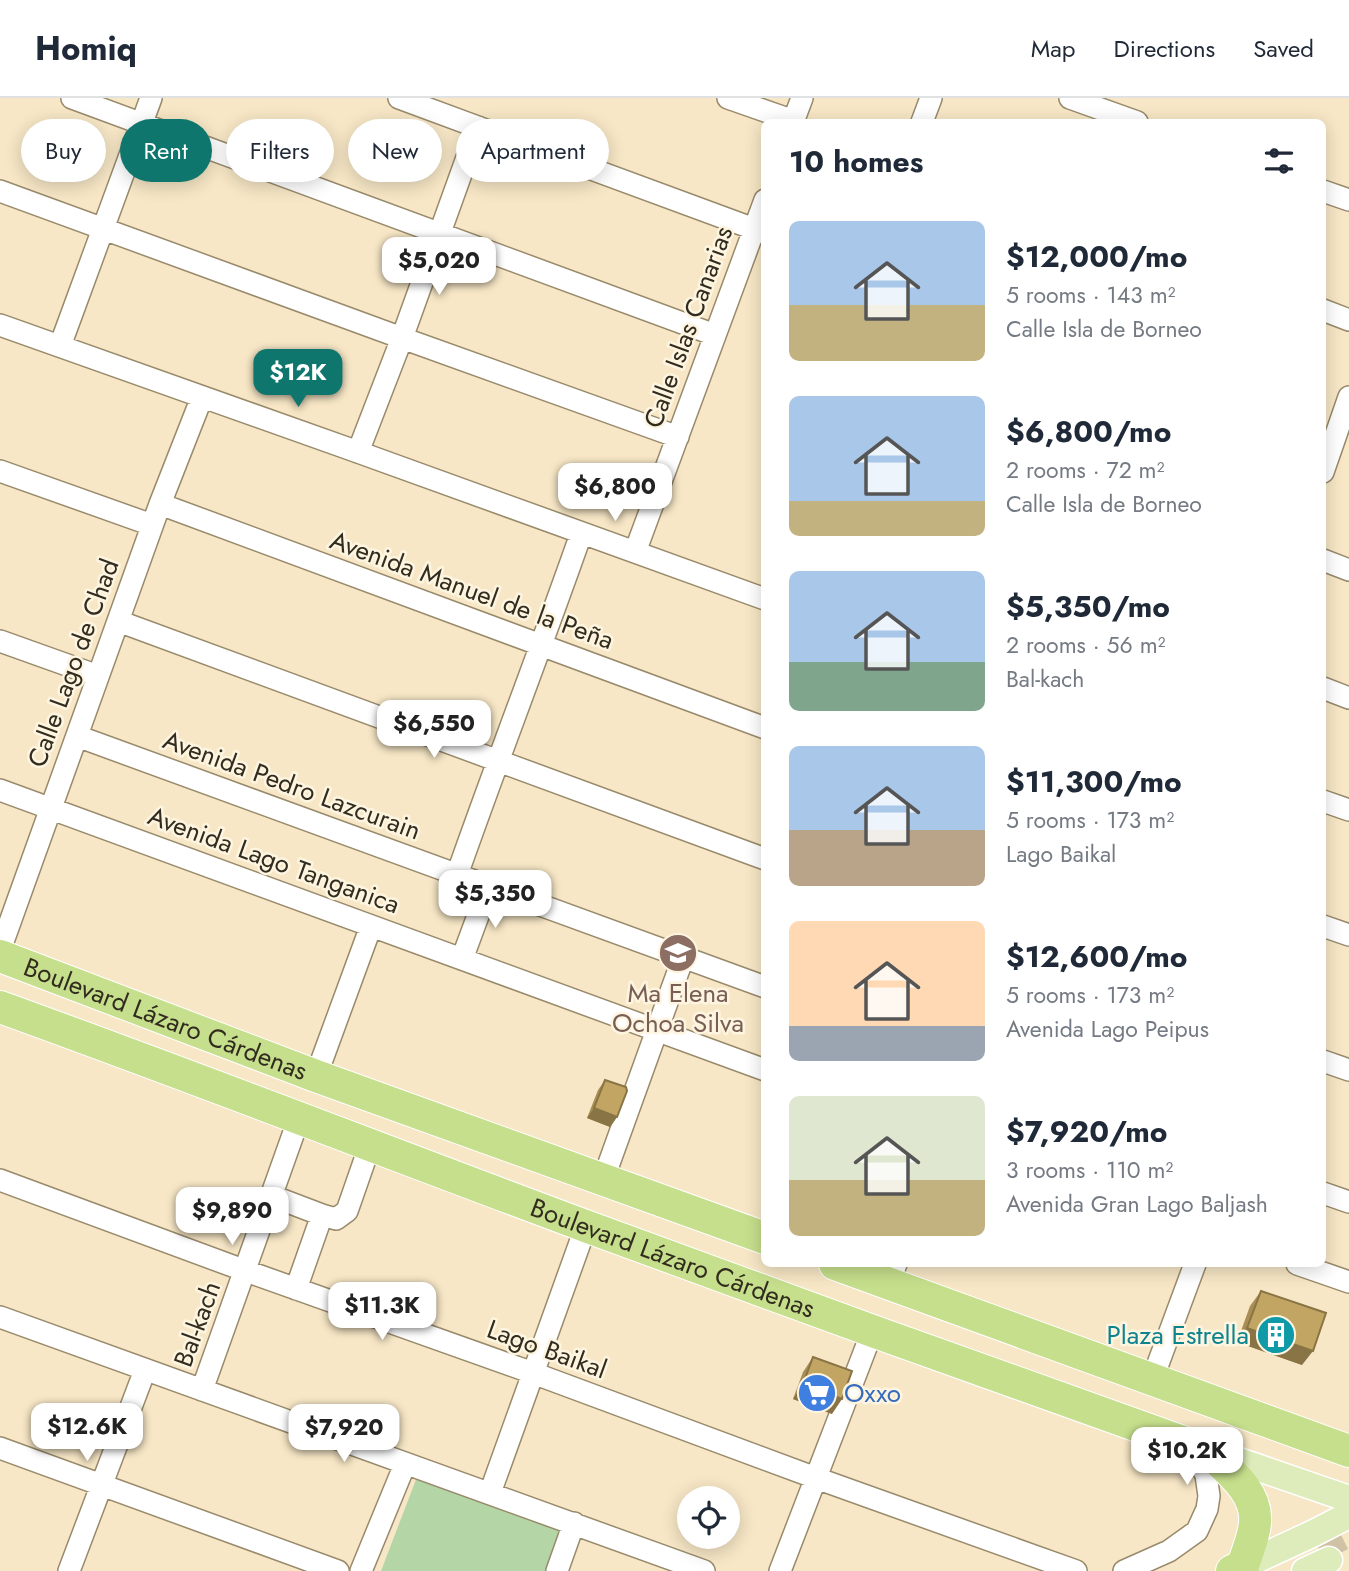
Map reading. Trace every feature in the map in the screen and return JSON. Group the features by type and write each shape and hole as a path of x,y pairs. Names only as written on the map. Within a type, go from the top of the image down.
{"highway":[{"name":"Boulevard Lázaro Cárdenas","path":"0,956 316,1076 761,1237"},
{"name":"Boulevard Lázaro Cárdenas","path":"0,1007 862,1328 1199,1447"},
{"path":"161,1065 169,1046 176,1043 263,1064 285,1064"},
{"path":"790,1301 822,1283 828,1267"},
{"name":"Boulevard Lázaro Cárdenas","path":"848,1267 889,1276 1152,1380 1349,1451"},
{"path":"862,1328 861,1298 868,1289 889,1276"},
{"path":"1199,1447 1247,1491 1254,1508 1255,1522 1250,1569"}],"main road":[{"name":"Boulevard Lázaro Cárdenas","path":"1199,1447 1349,1499"},
{"path":"1250,1569 1349,1515"},
{"path":"1250,1569 1318,1560"}],"street":[{"path":"72,98 129,119"},
{"path":"144,119 151,98"},
{"path":"399,98 421,102 460,119"},
{"path":"728,98 785,119"},
{"path":"794,119 802,98"},
{"path":"923,119 931,98"},
{"path":"1070,98 1129,119"},
{"path":"212,150 715,335"},
{"path":"609,176 759,232"},
{"path":"60,346 120,182"},
{"path":"358,452 458,182"},
{"path":"0,191 678,436"},
{"path":"1326,192 1349,200"},
{"name":"Calle Islas Canarias","path":"635,552 715,335 759,232"},
{"path":"1326,311 1349,320"},
{"path":"0,325 761,598"},
{"name":"Calle Lago de Chad","path":"0,950 152,525 202,397"},
{"path":"1326,464 1349,397"},
{"path":"0,471 152,525"},
{"name":"Avenida Manuel de la Peña","path":"160,504 761,727"},
{"path":"457,875 581,534"},
{"path":"1326,561 1349,570"},
{"path":"118,621 761,858"},
{"path":"0,641 98,676"},
{"path":"1326,689 1349,698"},
{"name":"Avenida Pedro Lazcurain","path":"77,736 761,986"},
{"name":"Avenida Lago Tanganica","path":"0,790 761,1069"},
{"path":"1326,803 1349,810"},
{"path":"462,959 489,886"},
{"path":"316,1076 371,926"},
{"path":"1326,927 1349,935"},
{"path":"603,1180 683,958"},
{"path":"1326,1062 1349,1070"},
{"name":"Bal-kach","path":"202,1390 299,1118"},
{"path":"272,1196 336,1219 347,1211 370,1144"},
{"name":"Lago Baikal","path":"0,1180 1076,1571"},
{"path":"1326,1194 1349,1202"},
{"path":"296,1289 322,1215"},
{"path":"490,1493 586,1226"},
{"path":"1152,1380 1194,1267"},
{"path":"1306,1267 1349,1282"},
{"path":"0,1317 704,1571"},
{"path":"780,1571 816,1478 862,1328"},
{"path":"69,1571 145,1370"},
{"path":"1124,1571 1169,1551 1196,1531 1207,1509 1209,1496 1199,1447"},
{"path":"0,1448 338,1571"},
{"path":"361,1571 405,1464"},
{"path":"557,1571 574,1523"}],"green space":[{"path":"417,1477 564,1532 549,1571 381,1571"}],"building":[{"path":"605,1080 626,1087 627,1091 617,1117 594,1108"},
{"path":"1261,1291 1326,1313 1313,1351 1247,1328"},
{"path":"813,1357 852,1371 842,1399 803,1384"}],"tunnel":[{"path":"1319,1549 1349,1534"}],"place":[{"name":"Ma Elena Ochoa Silva","path":"678,953"},
{"name":"Plaza Estrella","path":"1276,1335"},
{"name":"Oxxo","path":"817,1393"}]}
